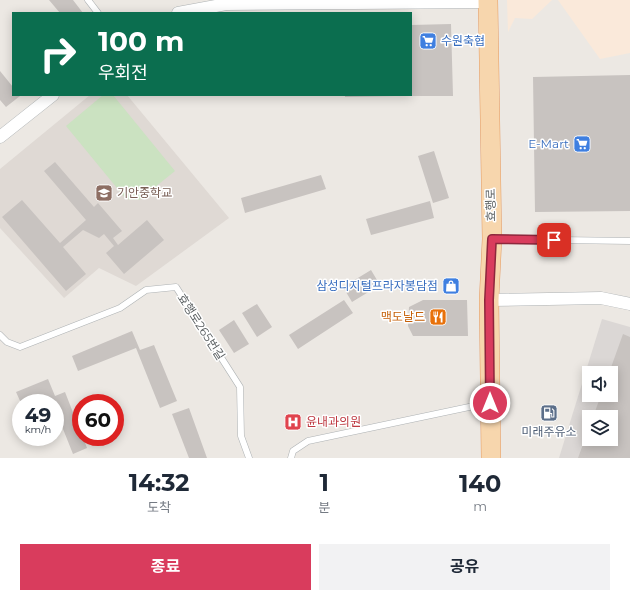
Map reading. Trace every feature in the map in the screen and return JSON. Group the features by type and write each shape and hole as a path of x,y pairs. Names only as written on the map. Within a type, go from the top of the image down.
{"main road":[{"name":"효행로","path":"488,1 492,239 489,300 491,458"}],"street":[{"path":"183,12 226,4 488,1"},
{"path":"0,136 52,96"},
{"path":"489,300 601,298 630,304"}],"lane":[{"path":"88,0 97,12"},
{"path":"492,239 630,241"},
{"name":"효행로265번길","path":"0,335 7,342 20,347 120,308 146,290 176,287 240,387 241,436 249,458"},
{"path":"291,458 293,451 308,441 490,403"}],"shaded area":[{"path":"507,0 552,0 532,19 515,18 508,32"},
{"path":"558,0 630,0 630,53 600,59"},
{"name":"기안중학교","path":"89,96 128,96 229,218 136,286 99,268 64,298 0,228 0,169"},
{"path":"602,319 630,327 630,458 559,458 582,384 582,402 618,402 618,366 587,366"}],"green space":[{"path":"102,96 114,96 175,171 139,200 126,199 66,126"}],"building":[{"path":"49,0 73,0 82,12 59,12"},
{"path":"451,24 453,96 412,96 412,25"},
{"path":"0,71 12,86 12,96 20,96 6,107 0,100"},
{"name":"E-Mart","path":"630,75 630,211 535,212 533,77"},
{"path":"345,96 396,96 345,97"},
{"path":"434,151 449,198 433,203 418,156"},
{"path":"55,162 94,207 98,203 122,231 113,238 118,245 147,220 164,240 124,274 106,253 114,246 104,234 99,238 83,230 63,247 86,274 66,291 2,217 22,200 60,243 86,220 44,171"},
{"path":"321,175 326,189 245,213 241,198"},
{"path":"430,201 434,218 371,235 366,219"},
{"path":"371,270 380,285 352,302 343,287"},
{"path":"344,300 353,313 298,349 289,335"},
{"name":"맥도날드","path":"423,300 467,300 468,336 413,336 408,326 409,307"},
{"path":"257,304 272,327 257,337 242,313"},
{"path":"234,320 249,344 234,353 219,330"},
{"path":"132,331 140,350 154,345 177,401 160,408 136,348 78,371 72,356"},
{"path":"623,334 630,337 630,458 578,458 582,446 618,446 618,410 596,410 598,402 618,402 618,366 612,366"},
{"path":"48,379 54,394 17,394 16,392"},
{"path":"65,392 72,410 72,446 86,446 87,448 73,454 64,432 64,394 60,394"},
{"path":"189,408 207,458 189,458 172,414"}],"place":[{"name":"수원축협","path":"428,41"},
{"name":"E-Mart","path":"582,144"},
{"name":"기안중학교","path":"104,193"},
{"name":"삼성디지털프라자봉담점","path":"451,286"},
{"name":"맥도날드","path":"438,317"},
{"name":"미래주유소","path":"549,413"},
{"name":"윤내과의원","path":"293,422"}],"route":[{"path":"490,403 489,300 492,239 554,240"}]}
